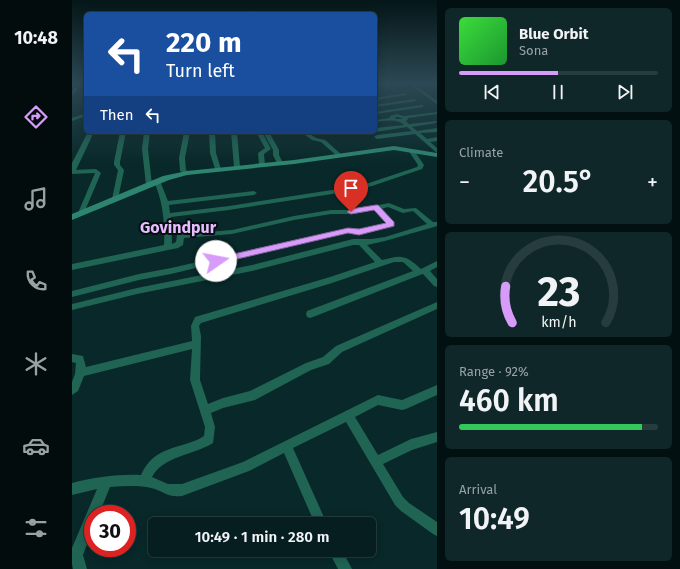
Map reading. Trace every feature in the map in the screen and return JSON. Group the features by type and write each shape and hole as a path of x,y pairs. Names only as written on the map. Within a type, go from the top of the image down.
{"main road":[{"path":"72,217 158,181 187,173 280,163 394,148 437,155"}],"street":[{"path":"377,113 399,110"},
{"path":"390,111 394,117"},
{"path":"377,121 394,117 403,119 437,113"},
{"path":"72,120 84,115"},
{"path":"403,119 408,126 437,151"},
{"path":"377,130 436,122"},
{"path":"377,137 437,130"},
{"path":"81,213 98,173 96,171 72,171 90,134"},
{"path":"116,199 121,170 117,165 117,162 123,134"},
{"path":"147,134 145,150 149,185"},
{"path":"187,134 182,165 183,171 187,173"},
{"path":"212,134 213,153 218,169"},
{"path":"234,134 237,167"},
{"path":"260,134 268,149 261,153 262,165"},
{"path":"267,134 276,150 276,155 280,163"},
{"path":"307,134 313,139 323,141 339,155"},
{"path":"426,141 437,139"},
{"path":"168,215 235,207 370,184 420,168 420,165 410,150"},
{"path":"158,181 166,203 168,215 168,246"},
{"path":"166,203 254,194"},
{"path":"72,267 168,246 179,245 179,239 184,236 232,232 294,218 331,212 353,212 390,205 404,211 414,209 434,224"},
{"path":"72,294 139,277 171,271 320,236 348,230 359,232 391,225 376,207"},
{"path":"72,306 136,291 252,268 302,254 360,241 376,241 434,224"},
{"path":"360,241 380,263"},
{"path":"144,482 154,464 164,457 203,444 209,439 210,427 196,380 195,326 198,320 332,280 380,263 403,258 422,272 428,273 437,284"},
{"path":"310,314 422,272 437,264"},
{"path":"206,410 223,403 251,396 309,366 326,361 339,349 437,305"},
{"path":"79,373 196,344"},
{"path":"72,358 80,359 81,361 75,387 72,390"},
{"path":"72,489 106,483 144,482 152,483 166,490 182,490 245,467 378,400 402,405 437,390"},
{"path":"348,415 399,501 437,530"},
{"path":"375,462 411,445 437,438"},
{"path":"287,447 318,517"},
{"path":"80,569 76,555 106,483"},
{"path":"339,557 345,569"}],"district":[{"name":"Govindpur","path":"178,227"}],"route":[{"path":"216,261 348,230 359,232 389,226 392,224 376,207 351,212"}]}
